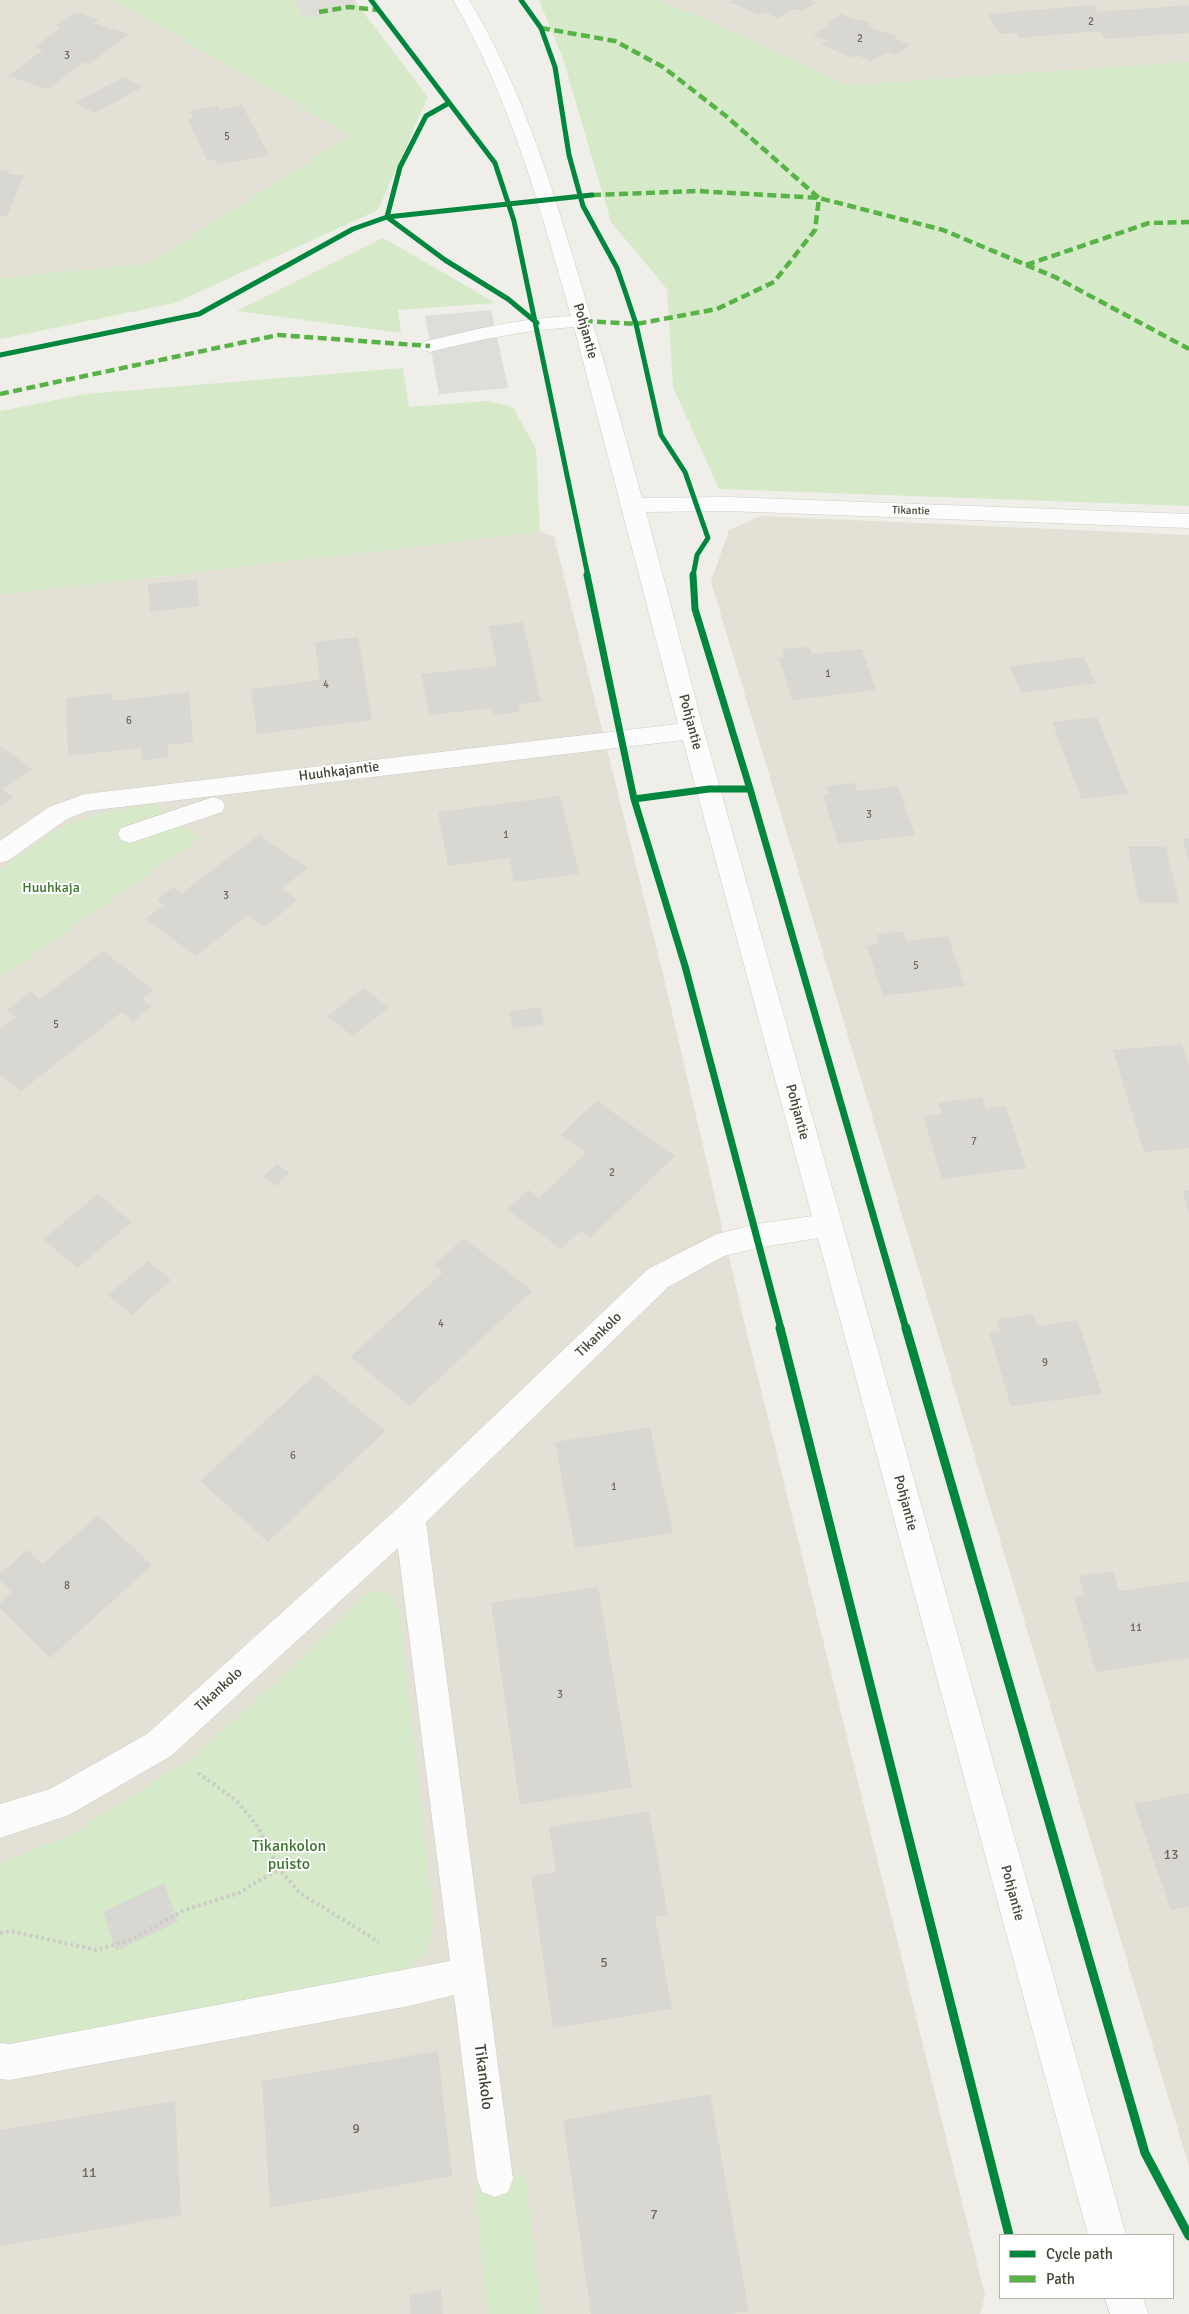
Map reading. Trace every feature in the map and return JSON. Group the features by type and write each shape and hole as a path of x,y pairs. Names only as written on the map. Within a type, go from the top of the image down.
{"street":[{"name":"Pohjantie","path":"461,0 483,34 532,151 582,322 634,505 692,731 1107,2234"},
{"path":"430,346 496,330 537,323 582,322"},
{"name":"Tikantie","path":"634,505 728,504 1189,521"},
{"name":"Huuhkajantie","path":"0,854 58,813 85,803 692,731"},
{"path":"130,834 213,806"},
{"name":"Tikankolo","path":"0,1821 57,1803 159,1745 410,1517 658,1278 717,1246 757,1236 828,1225"},
{"name":"Tikankolo","path":"410,1517 495,2179"},
{"path":"0,2061 10,2062 409,1988 470,1974"},
{"path":"1124,2299 1129,2314"}],"path":[{"path":"159,1745 237,1801 258,1827 279,1869 300,1894 377,1939 394,1960 409,1988"},
{"path":"0,1933 12,1931 96,1950 133,1939 184,1910 239,1893 279,1869"}],"shaded area":[{"path":"0,0 114,0 351,135 148,264 0,278"},
{"path":"293,0 353,0 358,8 304,18"},
{"path":"661,0 1189,0 1189,62 849,85"},
{"path":"491,310 508,388 439,394 425,316"},
{"path":"761,516 1189,535 1189,2166 711,582 729,530"},
{"path":"540,532 554,536 663,974 743,1317 985,2295 980,2314 542,2314 525,2174 475,2184 487,2314 0,2314 0,595"}],"green space":[{"path":"114,0 354,0 428,97 378,210 175,303 0,339 0,278 148,264 351,135"},
{"path":"539,0 661,0 849,85 1189,62 1189,506 719,489 673,387 667,289 611,222 563,59"},
{"path":"383,238 496,303 398,310 401,333 237,311"},
{"path":"403,368 409,407 487,401 513,407 536,449 540,532 0,595 0,411 86,394"},
{"name":"Huuhkaja","path":"153,804 200,838 0,978 0,869 65,826 102,814"},
{"name":"Tikankolon puisto","path":"381,1590 393,1596 400,1614 434,1924 426,1953 407,1970 21,2044 0,2041 0,1862 23,1855 75,1832 192,1758 303,1658 366,1594"},
{"path":"525,2174 542,2314 487,2314 475,2184"}],"building":[{"path":"733,0 811,0 816,3 801,11 794,9 778,18 764,12 758,15 729,2"},
{"path":"1094,5 1098,12 1189,5 1189,33 1105,39 1101,31 1019,38 1016,33 999,34 988,14"},
{"path":"75,12 99,19 94,23 129,34 89,64 84,62 48,89 8,76 43,50 35,47 61,28 55,26"},
{"path":"841,14 857,21 860,19 871,24 868,26 882,32 885,31 910,45 894,55 888,52 871,61 857,55 851,58 821,44 827,41 813,35 830,25 826,23"},
{"path":"124,77 143,87 94,113 75,102"},
{"path":"242,105 269,155 218,165 214,159 207,160 187,119 193,118 190,111 218,106 220,110"},
{"path":"0,170 10,171 8,174 24,175 7,216 0,216"},
{"path":"197,579 199,606 150,612 148,584"},
{"path":"523,622 541,702 518,704 520,712 493,715 492,708 429,715 421,674 497,666 489,626"},
{"path":"358,637 372,720 257,734 251,689 320,680 315,642"},
{"path":"809,647 812,654 862,649 876,690 792,700 779,658 784,657 782,649"},
{"path":"1083,657 1096,683 1021,693 1010,666"},
{"path":"189,692 193,742 168,745 168,757 142,761 141,748 68,756 66,698 113,693 112,701"},
{"path":"1097,717 1128,794 1081,799 1052,722"},
{"path":"0,746 32,769 2,789 13,797 0,806"},
{"path":"855,783 857,791 898,786 915,835 838,844 823,795 829,794 827,786"},
{"path":"560,796 579,874 514,882 509,858 448,866 438,812"},
{"path":"259,835 308,868 281,889 298,900 264,927 248,915 196,956 145,919 164,905 157,899 173,887 182,893"},
{"path":"1183,838 1189,838 1189,861 1188,861"},
{"path":"1128,846 1166,846 1179,903 1139,903"},
{"path":"903,931 906,941 948,936 965,986 883,996 867,946 878,944 876,935"},
{"path":"103,951 154,990 142,999 152,1006 133,1021 122,1012 21,1091 0,1074 0,1029 16,1017 7,1010 31,991 40,999"},
{"path":"364,988 389,1008 352,1036 328,1016"},
{"path":"540,1007 544,1024 513,1029 509,1012"},
{"path":"1182,1044 1189,1066 1189,1148 1144,1152 1113,1050"},
{"path":"982,1097 986,1108 1006,1106 1026,1168 942,1179 923,1116 942,1114 938,1103"},
{"path":"597,1101 675,1156 590,1238 581,1230 561,1249 507,1209 529,1190 539,1198 586,1153 560,1135"},
{"path":"277,1164 290,1173 275,1186 263,1177"},
{"path":"1183,1190 1189,1190 1189,1213 1188,1213"},
{"path":"98,1194 132,1222 77,1268 43,1239"},
{"path":"464,1238 532,1291 410,1406 350,1357 443,1272 434,1265"},
{"path":"148,1261 171,1280 132,1315 108,1295"},
{"path":"1033,1314 1037,1326 1078,1320 1102,1394 1011,1406 989,1332 1000,1331 997,1319"},
{"path":"316,1374 385,1431 268,1542 200,1481"},
{"path":"650,1427 673,1533 575,1548 555,1442"},
{"path":"98,1515 152,1565 50,1658 0,1608 0,1603 12,1592 0,1580 0,1574 27,1550 43,1564"},
{"path":"1113,1571 1119,1591 1189,1581 1189,1658 1096,1672 1074,1597 1085,1596 1079,1576"},
{"path":"598,1587 632,1787 520,1805 491,1603"},
{"path":"1189,1793 1189,1907 1171,1910 1134,1804"},
{"path":"649,1811 668,1915 655,1917 672,2009 553,2028 531,1876 556,1872 549,1827"},
{"path":"164,1883 178,1922 116,1951 103,1912"},
{"path":"438,2051 452,2176 270,2208 262,2081"},
{"path":"710,2094 749,2311 731,2314 591,2314 563,2120"},
{"path":"175,2101 181,2215 0,2246 0,2130"},
{"path":"441,2289 443,2314 411,2314 409,2295"}],"marked path":[{"path":"319,12 349,7 378,10"},
{"path":"541,28 615,41 663,67 726,116 819,198 815,230 774,282 717,309 636,324 582,321"},
{"path":"592,195 698,191 819,198 943,230 1055,277 1189,349"},
{"path":"1026,265 1149,223 1189,222"},
{"path":"0,394 278,335 430,346"}],"cycle path":[{"path":"371,0 495,163 514,221 634,799 685,966 757,1236 1009,2234"},
{"path":"521,0 541,28 555,67 569,155 583,206 617,268 625,291 636,324 661,435 685,472 708,538 697,555 693,577 695,609 750,789 1145,2153 1189,2236"},
{"path":"449,103 426,116 400,167 387,217 445,260 508,299 537,323"},
{"path":"0,355 199,314 353,229 387,217 592,195"},
{"path":"634,799 709,789 750,789"}]}
